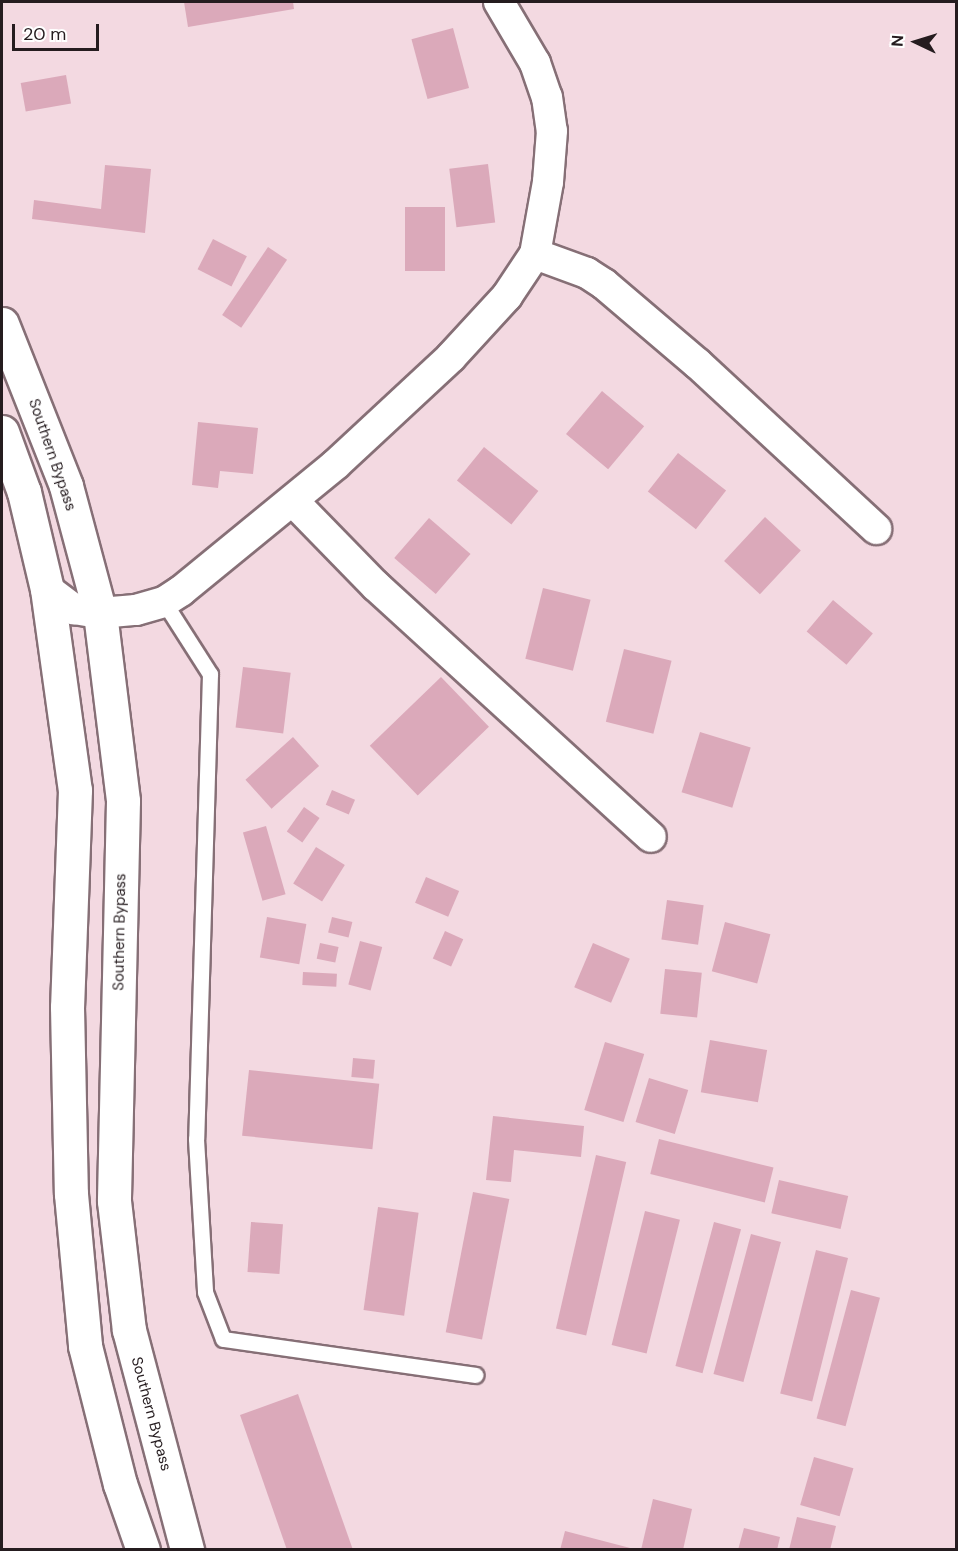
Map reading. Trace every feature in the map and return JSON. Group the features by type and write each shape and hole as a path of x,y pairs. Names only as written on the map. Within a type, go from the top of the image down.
{"main road":[{"name":"Southern Bypass","path":"2,324 66,486 100,613 123,801 114,1201 129,1330 187,1550"},
{"path":"2,432 24,492 47,589 75,790 67,1007 71,1194 84,1334 120,1484 143,1550"}],"street":[{"path":"47,589 74,609 100,613 136,610 164,602 293,501 451,357 507,297 535,254 548,182 552,131 547,97 535,63 499,2"},
{"path":"535,254 587,273 604,284 698,364 876,529"},
{"path":"293,501 376,586 651,837"}],"lane":[{"path":"164,602 210,674 196,1139 205,1292 223,1339 475,1375"}],"building":[{"path":"184,2 293,2 294,9 188,27"},
{"path":"453,28 469,88 428,99 411,39"},
{"path":"66,75 71,104 26,112 21,83"},
{"path":"488,164 495,223 456,227 449,169"},
{"path":"105,165 151,169 145,233 32,219 34,200 101,209"},
{"path":"405,207 445,207 445,271 405,271"},
{"path":"213,239 247,256 231,287 198,269"},
{"path":"268,247 287,260 241,328 222,315"},
{"path":"602,391 644,426 608,469 566,434"},
{"path":"198,422 258,428 253,474 220,471 218,488 192,485"},
{"path":"484,447 538,491 511,524 457,480"},
{"path":"678,453 726,491 696,529 648,492"},
{"path":"765,517 801,550 760,594 724,561"},
{"path":"429,518 471,554 436,594 394,558"},
{"path":"543,588 591,600 573,671 525,659"},
{"path":"833,600 873,633 846,665 807,631"},
{"path":"624,649 672,661 653,734 606,722"},
{"path":"243,667 291,673 283,733 236,728"},
{"path":"441,677 489,727 418,795 370,746"},
{"path":"700,732 751,747 732,808 682,792"},
{"path":"293,737 319,766 272,809 245,780"},
{"path":"332,790 355,800 349,814 326,805"},
{"path":"304,807 320,818 302,842 287,832"},
{"path":"266,826 286,894 262,901 243,833"},
{"path":"316,847 345,865 322,901 293,883"},
{"path":"426,877 459,891 448,917 415,903"},
{"path":"667,900 704,905 698,945 661,940"},
{"path":"267,917 306,924 299,964 260,957"},
{"path":"332,917 352,922 349,938 328,933"},
{"path":"725,922 770,934 757,983 712,971"},
{"path":"445,931 463,939 451,967 433,958"},
{"path":"360,941 382,947 371,990 348,984"},
{"path":"320,943 339,947 335,963 317,959"},
{"path":"593,943 630,959 611,1003 574,987"},
{"path":"665,969 702,973 697,1018 660,1014"},
{"path":"303,972 337,974 336,987 302,985"},
{"path":"710,1040 767,1050 758,1102 701,1092"},
{"path":"605,1042 644,1054 623,1122 584,1110"},
{"path":"353,1058 375,1060 373,1079 351,1077"},
{"path":"249,1070 379,1084 372,1149 242,1136"},
{"path":"649,1078 688,1090 675,1134 636,1122"},
{"path":"493,1116 584,1126 581,1157 514,1150 511,1182 486,1180"},
{"path":"659,1139 773,1168 765,1202 650,1174"},
{"path":"596,1155 626,1162 586,1335 556,1328"},
{"path":"779,1180 848,1196 841,1229 771,1213"},
{"path":"473,1192 509,1199 482,1339 446,1332"},
{"path":"378,1207 419,1213 404,1316 364,1310"},
{"path":"645,1211 680,1220 647,1354 612,1345"},
{"path":"251,1222 283,1224 279,1274 248,1272"},
{"path":"714,1222 741,1229 702,1373 675,1366"},
{"path":"751,1234 781,1242 743,1382 713,1374"},
{"path":"816,1250 848,1258 812,1402 780,1394"},
{"path":"851,1290 880,1298 846,1426 817,1418"},
{"path":"298,1394 353,1550 287,1550 240,1415"},
{"path":"814,1457 853,1468 840,1516 800,1505"},
{"path":"653,1499 692,1509 683,1550 641,1550"},
{"path":"797,1517 836,1526 830,1550 789,1550"},
{"path":"744,1528 780,1537 777,1550 738,1550"},
{"path":"565,1531 634,1549 634,1550 560,1550"}]}
